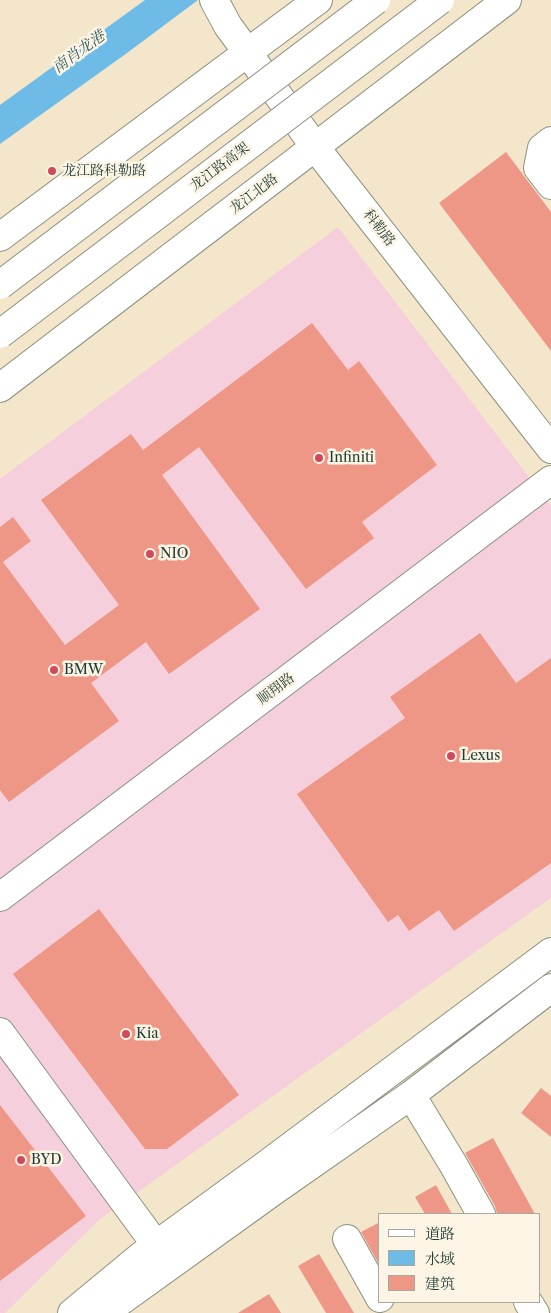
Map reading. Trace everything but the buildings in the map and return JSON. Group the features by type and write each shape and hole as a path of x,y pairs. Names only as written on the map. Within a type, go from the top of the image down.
{"main road":[{"path":"0,237 318,0"},
{"path":"0,285 376,0"},
{"name":"龙江路高架","path":"0,334 440,0"},
{"name":"龙江北路","path":"0,388 507,0"},
{"name":"科勒路","path":"214,1 228,26 315,147 551,449"},
{"path":"551,141 542,148 538,168 551,185"},
{"name":"顺翔路","path":"0,897 551,480"},
{"path":"72,1313 141,1256 551,952"},
{"path":"104,1313 410,1095 551,988"},
{"path":"0,1032 156,1245"},
{"path":"410,1095 454,1164 480,1213"},
{"path":"347,1239 378,1294"}],"shaded area":[{"path":"338,227 551,506 551,898 100,1219 5,1313 0,1313 0,479"}],"water":[{"name":"南肖龙港","path":"145,0 198,0 0,144 0,105"}],"place":[{"name":"龙江路科勒路","path":"52,171"},
{"name":"Infiniti","path":"319,458"},
{"name":"NIO","path":"150,554"},
{"name":"BMW","path":"54,670"},
{"name":"Lexus","path":"451,756"},
{"name":"Kia","path":"126,1034"},
{"name":"BYD","path":"21,1160"}]}
